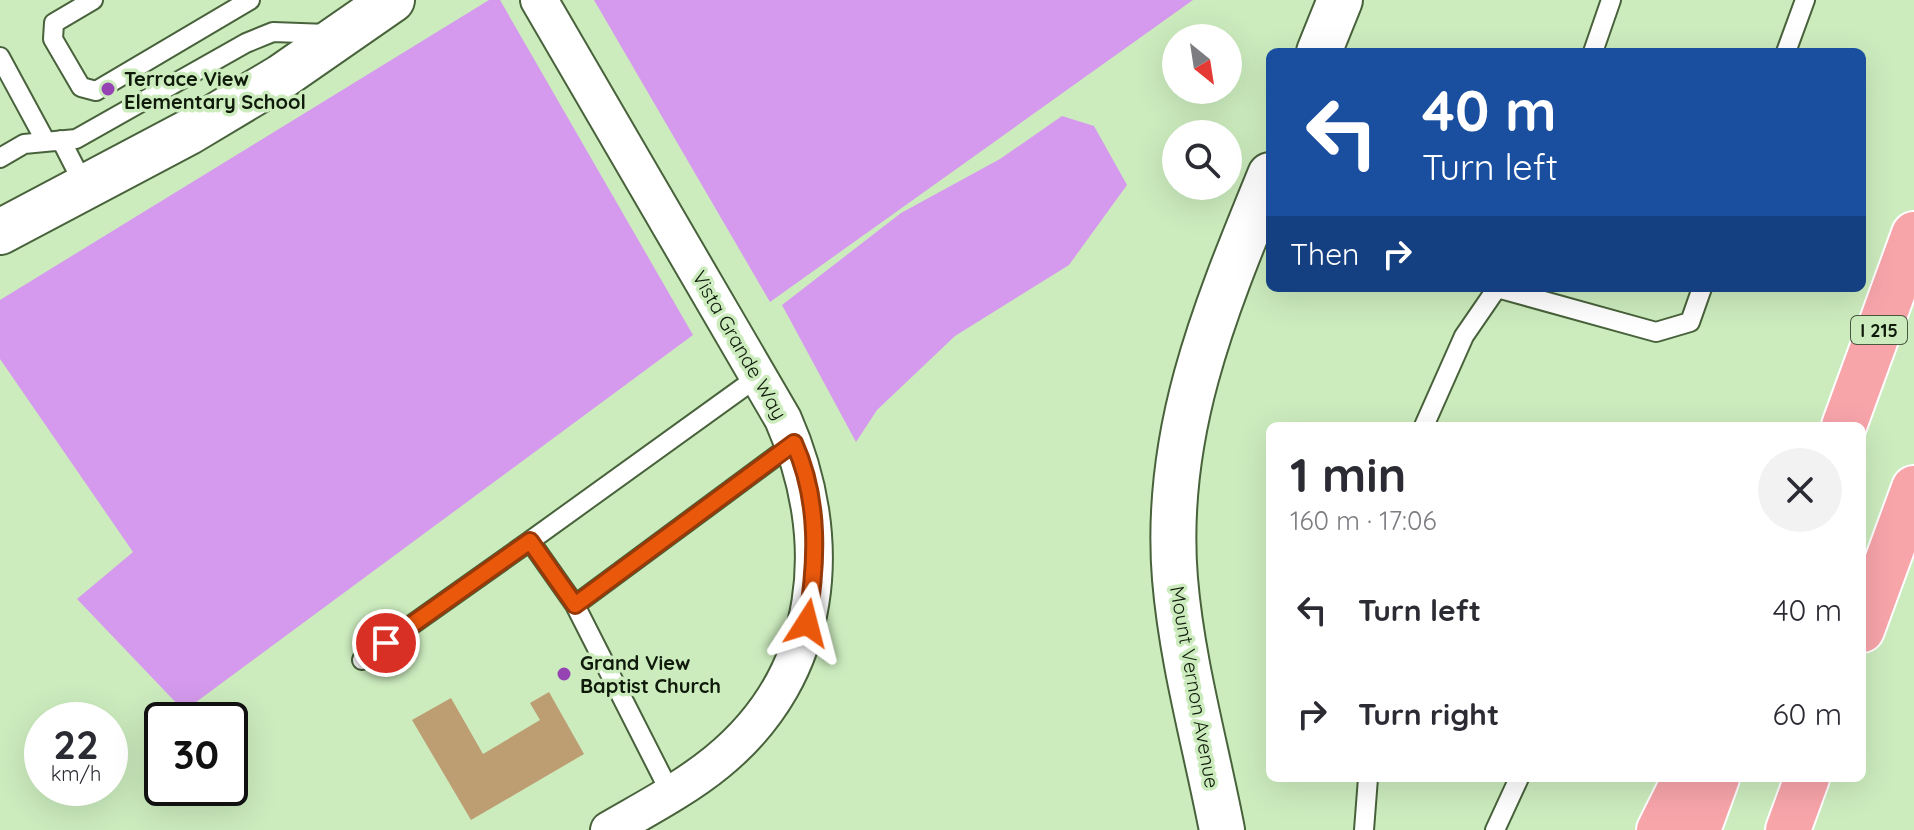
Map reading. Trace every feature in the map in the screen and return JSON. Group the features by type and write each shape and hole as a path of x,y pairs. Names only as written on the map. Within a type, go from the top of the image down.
{"highway":[{"name":"I 215","path":"1845,422 1914,234"},
{"path":"1866,619 1914,488"},
{"path":"1659,830 1683,782"},
{"path":"1698,830 1716,782"},
{"path":"1788,830 1806,782"}],"main road":[{"path":"0,232 189,132 281,77 392,0"},
{"path":"1321,48 1340,0"},
{"name":"Mount Vernon Avenue","path":"1222,830 1175,578 1176,481 1193,380 1221,294 1266,185"}],"street":[{"name":"Vista Grande Way","path":"539,0 759,376 794,443 809,492 817,562 807,623 785,679 755,724 718,761 671,794 609,830"}],"lane":[{"path":"93,0 54,23 53,39 81,87 96,91 250,0"},
{"path":"1594,48 1611,0"},
{"path":"1787,48 1805,0"},
{"path":"0,158 24,144 76,139 273,32 343,34"},
{"path":"0,57 85,187"},
{"path":"1426,422 1464,336 1494,292"},
{"path":"1521,292 1656,332 1690,322 1701,292"},
{"path":"362,660 759,376"},
{"path":"575,605 794,443"},
{"path":"530,541 575,605 671,794"},
{"path":"1364,830 1368,782"},
{"path":"1495,830 1517,782"}],"shaded area":[{"path":"489,0 500,0 693,335 196,702 175,702 77,599 133,552 0,359 0,300"},
{"path":"594,0 1193,0 770,302"},
{"path":"1062,116 1094,126 1127,185 1069,265 955,336 877,410 856,442 782,305 901,213 1000,159"}],"building":[{"path":"549,692 584,754 471,820 412,720 451,698 483,754 540,720 530,703"}],"place":[{"name":"Terrace View Elementary School","path":"108,89"},
{"name":"Grand View Baptist Church","path":"564,674"}],"route":[{"path":"386,643 530,541 575,605 794,443 809,492 817,562 807,623"}]}
